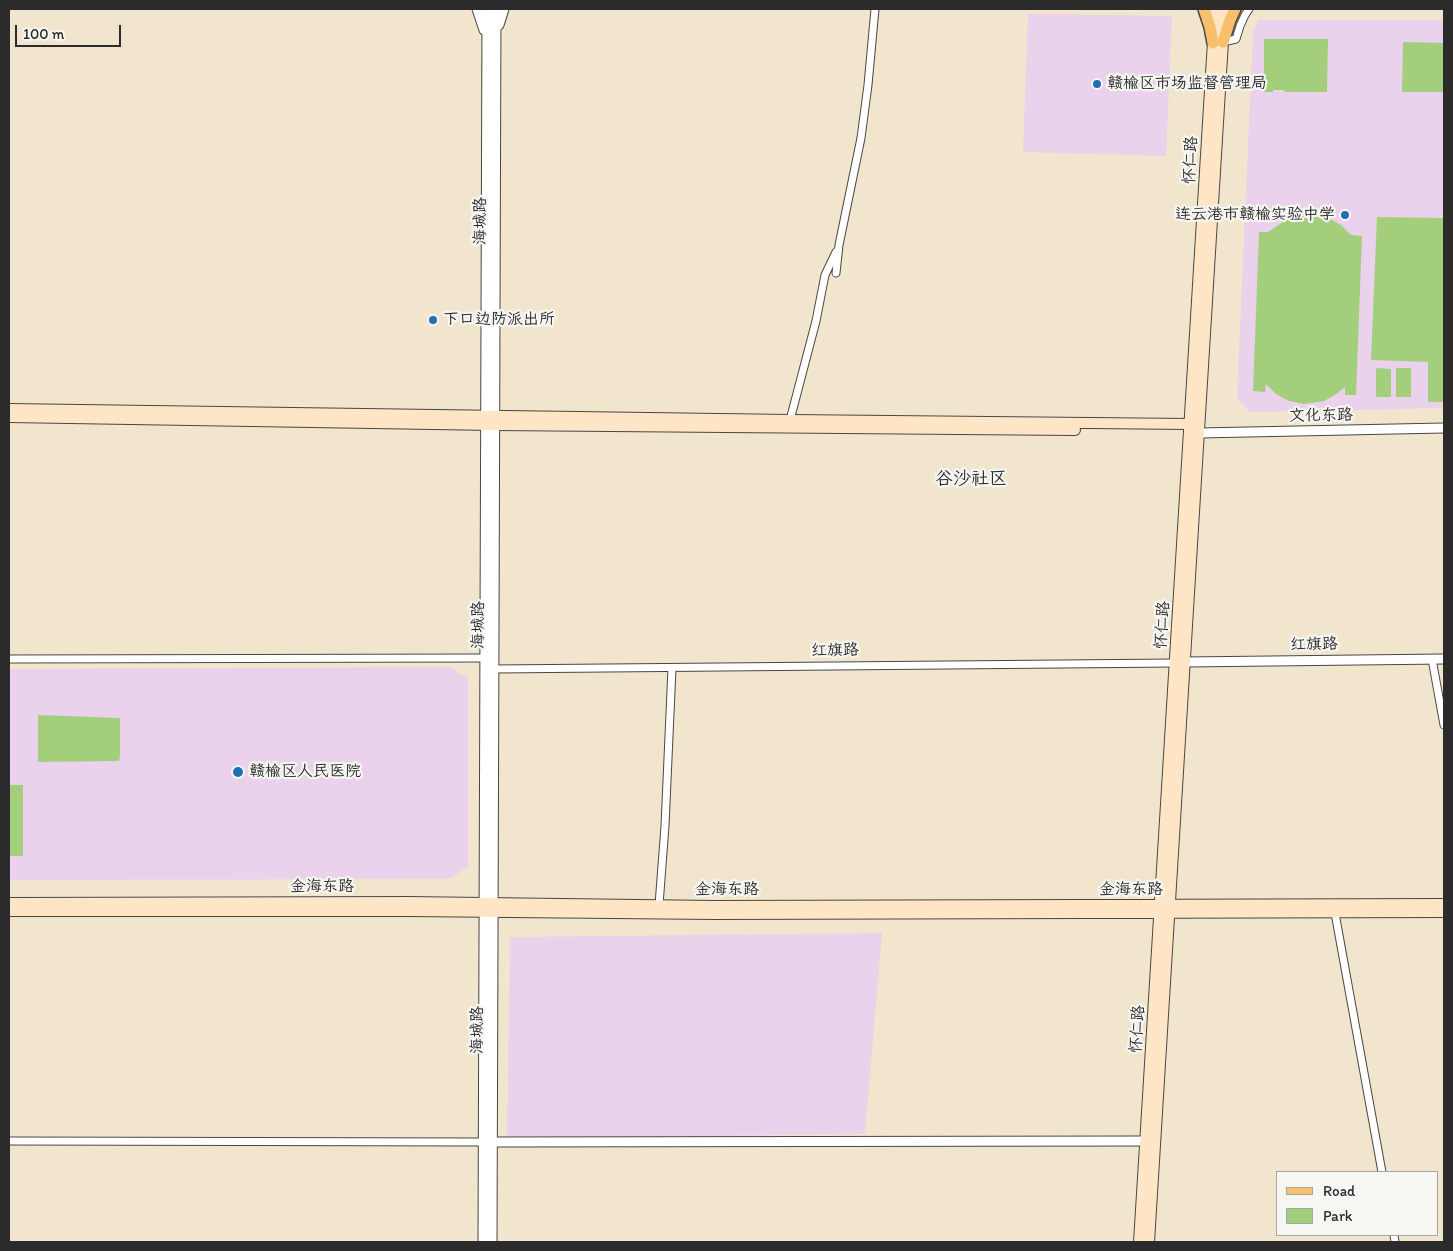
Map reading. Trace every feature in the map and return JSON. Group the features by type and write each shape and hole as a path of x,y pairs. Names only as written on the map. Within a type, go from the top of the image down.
{"main road":[{"path":"1204,9 1218,42"},
{"name":"怀仁路","path":"1215,9 1218,42"},
{"name":"怀仁路","path":"1149,1242 1165,909 1193,429 1218,42 1224,9"},
{"path":"1218,42 1235,9"},
{"path":"9,409 490,421 790,420 1193,429"},
{"path":"9,418 1193,429"},
{"name":"金海东路","path":"9,902 489,907 715,914 1444,904"},
{"name":"金海东路","path":"9,911 659,905 1165,909 1335,913 1444,912"},
{"name":"怀仁路","path":"1139,1242 1145,1142 1165,909"}],"street":[{"path":"477,9 487,42"},
{"name":"海城路","path":"487,9 494,669 489,907 488,1142 492,1242"},
{"name":"海城路","path":"489,907 485,658 496,9"},
{"path":"496,35 504,9"},
{"path":"836,273 861,138 875,9"},
{"path":"1218,42 1236,39 1242,20 1249,9"},
{"path":"790,420 816,321 825,275 840,244"},
{"name":"文化东路","path":"1193,429 1444,428"},
{"path":"9,659 485,658"},
{"name":"红旗路","path":"494,669 1180,663 1444,658"},
{"path":"1432,659 1444,725"},
{"path":"659,905 665,826 672,668"},
{"path":"1335,913 1382,1171"},
{"path":"9,1141 1145,1142"},
{"name":"海城路","path":"483,1242 488,1142"}],"shaded area":[{"name":"赣榆区市场监督管理局","path":"1028,14 1172,16 1166,156 1023,152"},
{"name":"连云港市赣榆实验中学","path":"1258,20 1444,20 1444,408 1249,412 1237,398 1253,33"},
{"name":"赣榆区人民医院","path":"452,667 461,675 468,675 468,868 462,868 459,873 451,878 9,880 9,669"},
{"path":"882,933 865,1134 507,1139 510,937"}],"green space":[{"path":"1264,39 1328,39 1327,92 1285,92 1284,90 1273,90 1273,92 1264,92"},
{"path":"1403,42 1444,43 1444,92 1402,92"},
{"path":"1307,215 1328,218 1341,225 1351,235 1362,236 1356,395 1345,395 1345,387 1324,401 1304,404 1283,398 1266,384 1265,392 1253,391 1259,232 1268,232 1286,220"},
{"path":"1377,217 1444,218 1444,402 1428,402 1428,362 1371,360"},
{"path":"1376,368 1391,369 1391,397 1376,397"},
{"path":"1396,368 1411,368 1411,397 1396,397"},
{"path":"38,715 120,718 119,761 38,762"},
{"path":"9,785 23,785 23,856 9,856"}],"place":[{"name":"赣榆区市场监督管理局","path":"1097,84"},
{"name":"连云港市赣榆实验中学","path":"1345,215"},
{"name":"下口边防派出所","path":"433,320"},
{"name":"赣榆区人民医院","path":"238,772"}],"district":[{"name":"谷沙社区","path":"971,479"}]}
